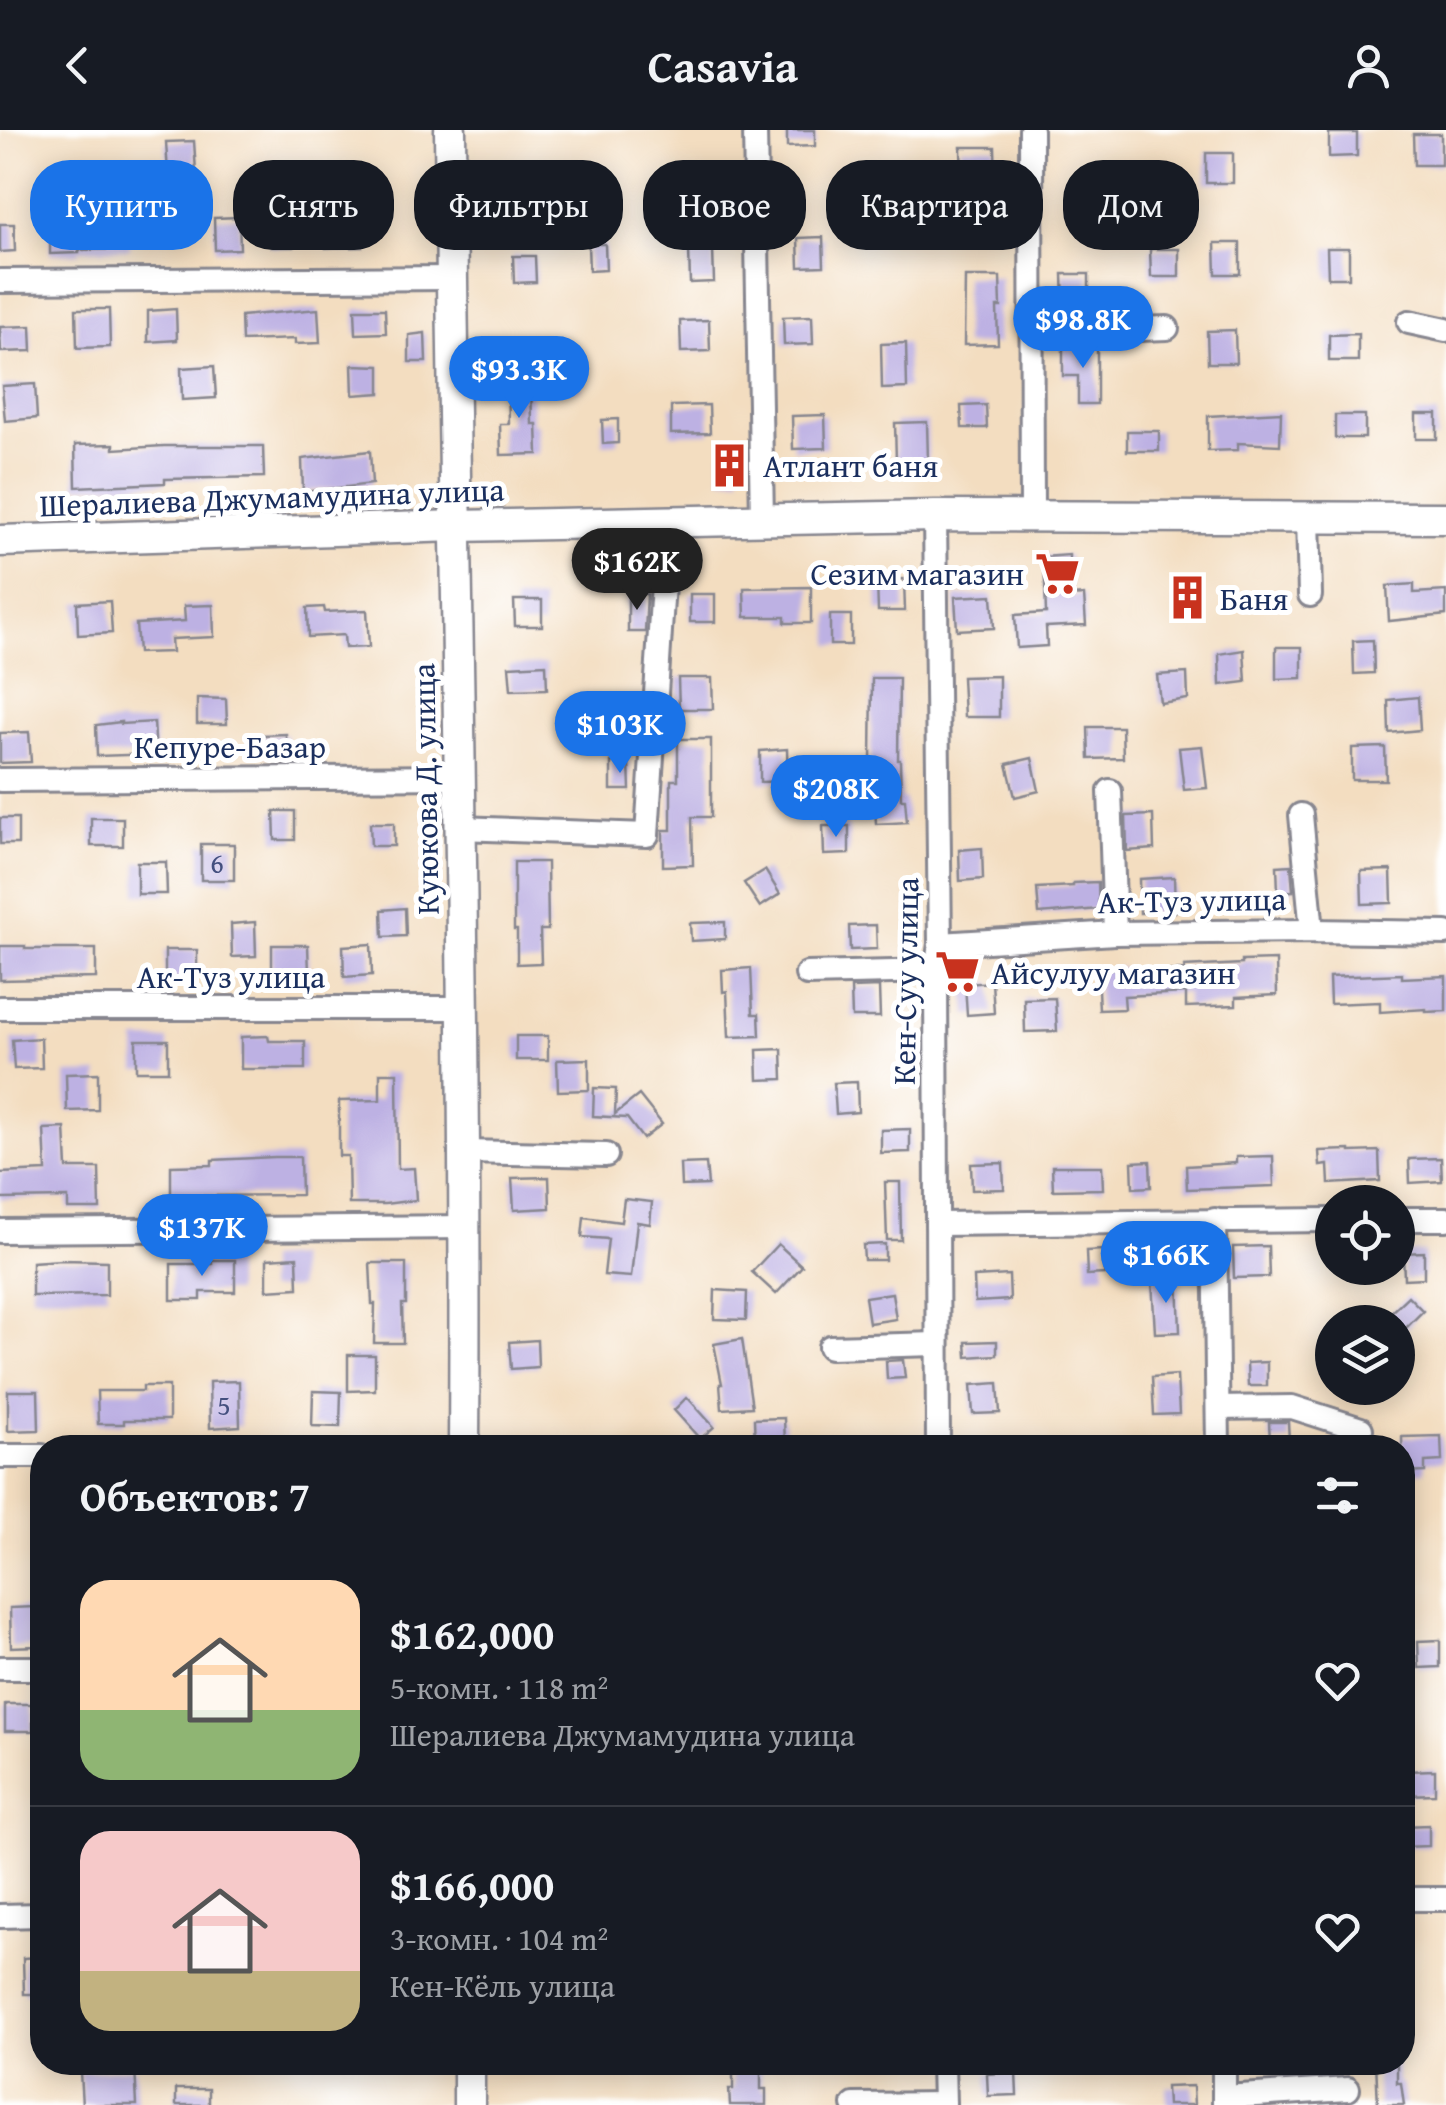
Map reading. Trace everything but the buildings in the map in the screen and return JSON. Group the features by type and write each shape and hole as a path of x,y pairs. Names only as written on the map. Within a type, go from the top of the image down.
{"street":[{"name":"Куюкова Д. улица","path":"450,130 466,1227 464,1435"},
{"path":"755,130 762,520"},
{"path":"1030,130 1032,516"},
{"path":"0,281 452,278"},
{"path":"1409,322 1446,330"},
{"path":"1033,333 1167,328"},
{"name":"Шералиева Джумамудина улица","path":"0,541 935,516 1446,518"},
{"name":"Кен-Суу улица","path":"935,516 940,944 936,971 938,1435"},
{"path":"1308,518 1310,594"},
{"path":"460,828 647,835 667,521"},
{"name":"Кепуре-Базар","path":"0,780 461,777"},
{"path":"1110,791 1115,933"},
{"path":"1301,814 1312,931"},
{"name":"Ак-Туз улица","path":"940,944 1115,933 1446,933"},
{"path":"806,974 936,971"},
{"name":"Ак-Туз улица","path":"0,1008 462,1008"},
{"path":"465,1152 606,1154"},
{"path":"1415,1220 1446,1219"},
{"path":"1215,1220 1218,1435"},
{"path":"936,1224 1315,1220"},
{"path":"0,1231 466,1227"},
{"path":"830,1347 937,1344"},
{"path":"1218,1408 1292,1406 1361,1430"},
{"path":"0,1456 30,1456"},
{"path":"0,1668 30,1668"},
{"path":"1415,1899 1446,1899"},
{"path":"0,1916 30,1915"},
{"path":"469,2075 470,2105"},
{"path":"854,2105 944,2104 943,2075"},
{"path":"1224,2075 1224,2101 1348,2089"}],"place":[{"name":"Атлант баня","path":"730,465"},
{"name":"Сезим магазин","path":"1057,573"},
{"name":"Баня","path":"1187,598"},
{"name":"Айсулуу магазин","path":"958,972"}]}
